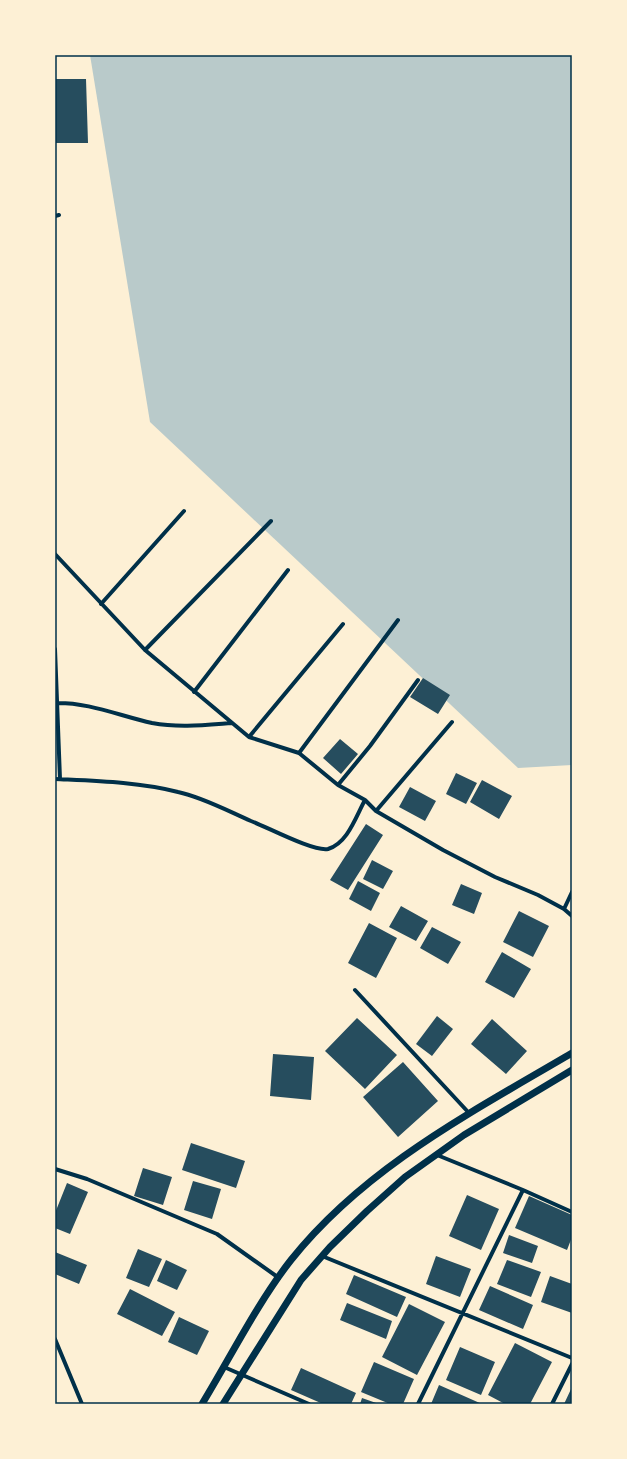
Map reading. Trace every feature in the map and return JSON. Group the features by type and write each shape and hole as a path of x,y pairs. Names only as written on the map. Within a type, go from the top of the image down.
{"street":[{"path":"101,604 184,511"},
{"path":"145,650 271,522"},
{"path":"55,554 145,650 249,737 298,753 338,785 365,800 376,811 488,874 538,895 564,909 572,916"},
{"path":"194,692 288,570"},
{"path":"298,753 398,620"},
{"path":"249,737 344,624"},
{"path":"55,649 57,779 148,786 180,792 275,830 302,843 315,848 327,849 339,842 347,834 365,800"},
{"path":"338,785 370,746 418,680"},
{"path":"56,703 89,706 160,724 182,726 233,723"},
{"path":"376,811 452,722"},
{"path":"564,909 572,892"},
{"path":"355,990 469,1113"},
{"path":"202,1404 279,1278 291,1260 311,1238 369,1183 422,1144 469,1113 572,1053"},
{"path":"223,1404 301,1280 321,1256 366,1211 405,1177 470,1131 572,1070"},
{"path":"436,1155 523,1190 572,1212"},
{"path":"55,1169 87,1179 217,1234 279,1278"},
{"path":"418,1404 523,1190"},
{"path":"321,1256 572,1358"},
{"path":"55,1339 82,1404"},
{"path":"552,1404 572,1364"},
{"path":"224,1367 309,1404"}],"shaded area":[{"path":"90,55 572,55 572,765 518,768 150,422"}],"building":[{"path":"55,79 86,79 88,143 55,143"},
{"path":"423,678 450,695 438,714 410,697"},
{"path":"340,739 358,754 341,774 323,758"},
{"path":"456,773 477,783 466,804 446,794"},
{"path":"482,780 512,796 499,819 470,802"},
{"path":"410,787 436,801 425,821 399,807"},
{"path":"366,824 383,835 348,890 330,880"},
{"path":"372,860 393,871 383,889 363,879"},
{"path":"358,881 380,893 371,911 349,899"},
{"path":"461,884 482,893 474,914 452,905"},
{"path":"401,906 428,921 416,941 389,927"},
{"path":"519,911 549,926 533,957 503,942"},
{"path":"369,923 397,938 376,978 348,963"},
{"path":"432,927 461,942 448,964 420,948"},
{"path":"502,952 531,969 514,998 485,982"},
{"path":"437,1016 453,1029 432,1056 416,1044"},
{"path":"357,1018 397,1055 365,1089 325,1051"},
{"path":"492,1019 527,1051 506,1074 471,1044"},
{"path":"273,1054 314,1057 311,1100 270,1096"},
{"path":"403,1062 438,1101 398,1137 363,1097"},
{"path":"191,1143 245,1161 236,1188 182,1170"},
{"path":"143,1168 172,1177 163,1205 134,1196"},
{"path":"193,1181 221,1189 212,1219 184,1210"},
{"path":"67,1183 88,1192 70,1234 55,1228 55,1213"},
{"path":"467,1195 499,1209 481,1250 449,1236"},
{"path":"529,1196 572,1215 572,1237 567,1250 515,1228"},
{"path":"509,1235 538,1246 532,1263 503,1253"},
{"path":"138,1249 162,1259 149,1287 126,1278"},
{"path":"55,1252 87,1265 79,1284 55,1274"},
{"path":"436,1256 471,1269 460,1297 426,1284"},
{"path":"166,1260 187,1270 177,1290 157,1281"},
{"path":"507,1260 541,1272 531,1297 497,1284"},
{"path":"354,1275 406,1297 397,1317 346,1294"},
{"path":"550,1276 572,1284 572,1313 541,1302"},
{"path":"490,1286 533,1305 523,1329 479,1310"},
{"path":"130,1289 175,1312 162,1336 117,1314"},
{"path":"347,1303 392,1321 386,1339 340,1320"},
{"path":"409,1304 445,1322 417,1375 382,1357"},
{"path":"179,1317 209,1331 197,1355 168,1342"},
{"path":"515,1343 552,1362 530,1404 505,1404 488,1395"},
{"path":"460,1347 495,1362 481,1395 446,1380"},
{"path":"374,1362 414,1379 403,1404 390,1404 361,1392"},
{"path":"301,1368 356,1393 351,1404 323,1404 291,1390"},
{"path":"439,1385 482,1404 431,1404"},
{"path":"572,1387 572,1404 564,1404"},
{"path":"362,1398 379,1404 360,1404"}]}
